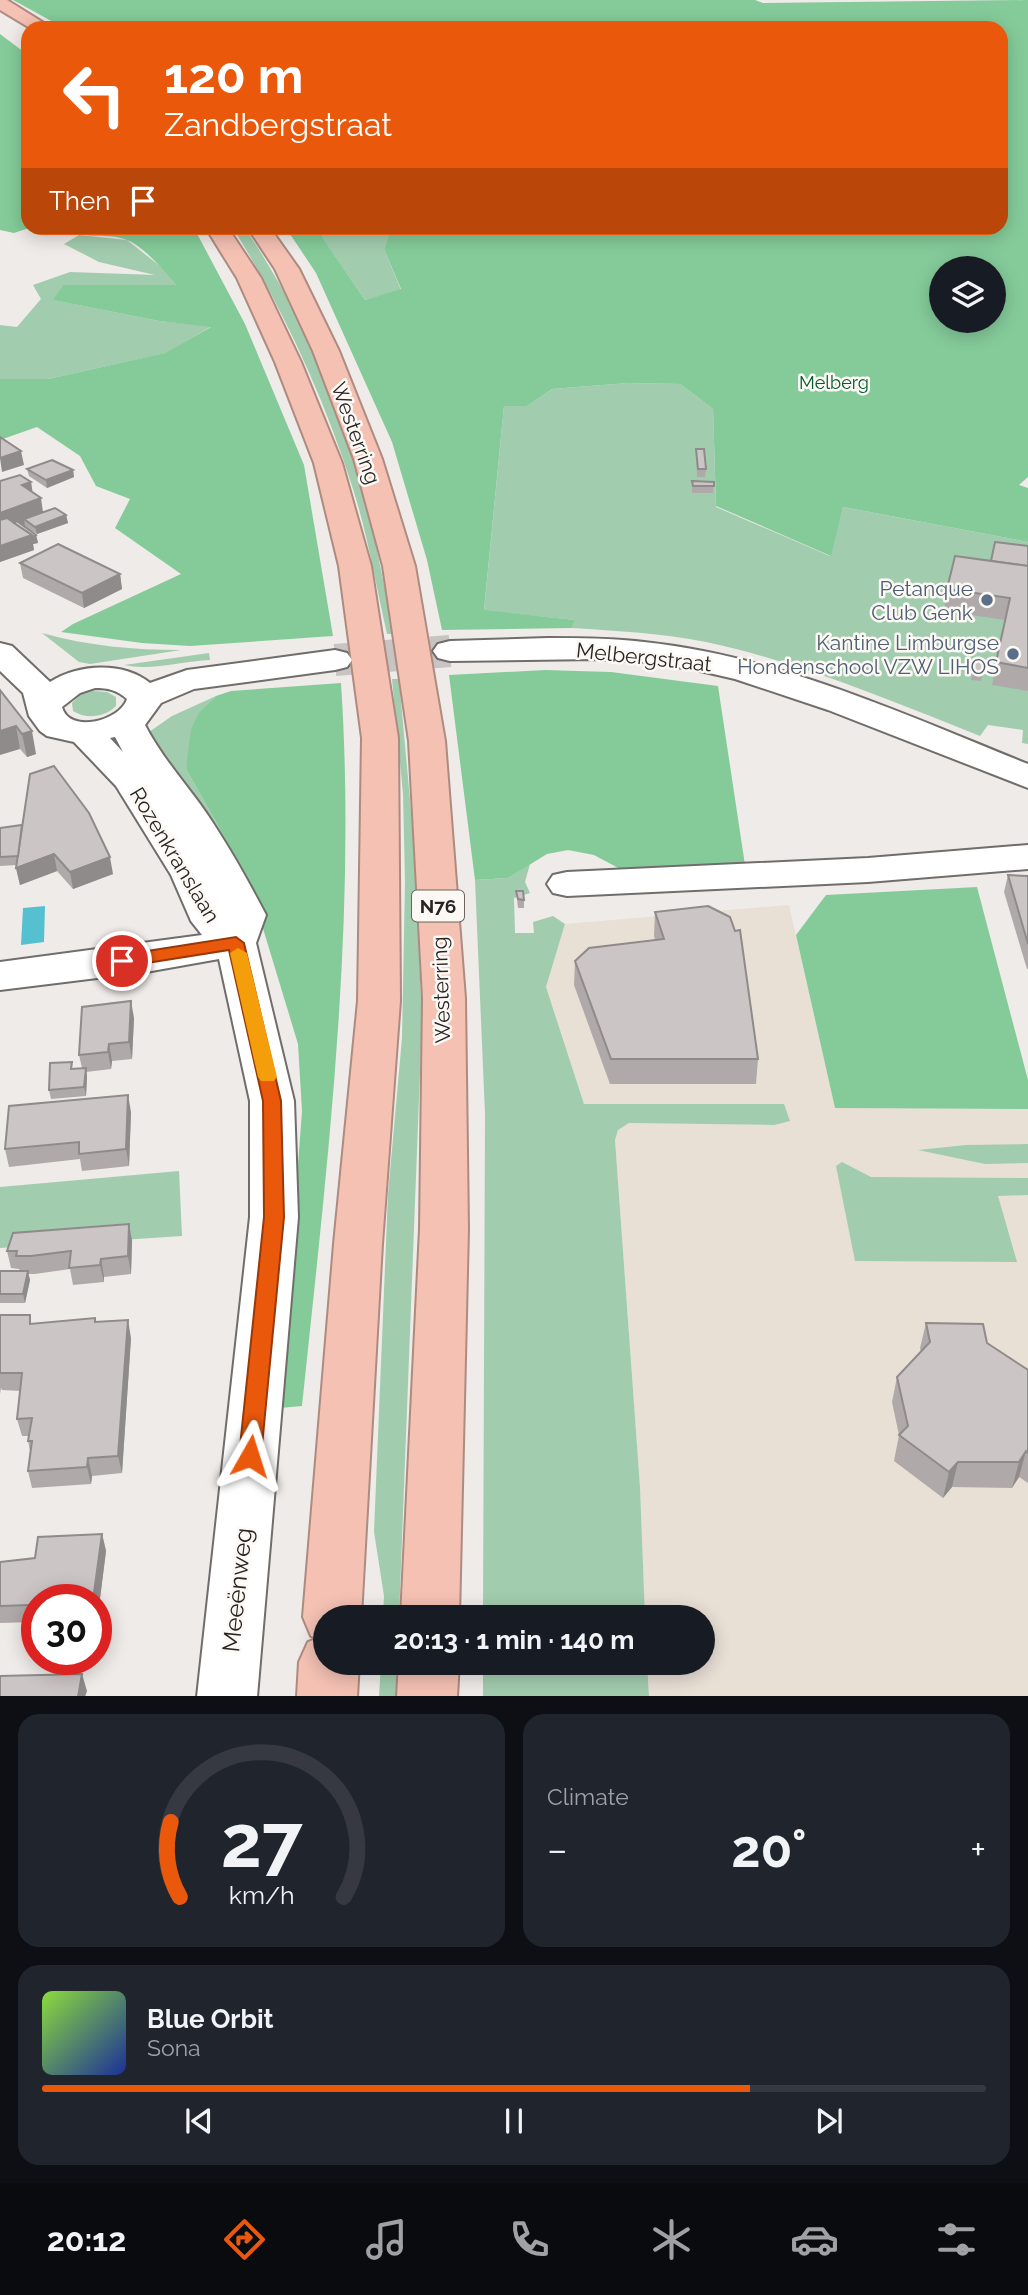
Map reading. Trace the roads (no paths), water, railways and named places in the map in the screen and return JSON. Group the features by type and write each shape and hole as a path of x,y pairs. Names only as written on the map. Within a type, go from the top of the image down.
{"highway":[{"path":"0,3 31,21"},
{"name":"Westerring","path":"221,235 249,278 288,362 328,463 355,566 380,738 379,1001 357,1258 333,1605"},
{"name":"Westerring","path":"263,235 287,270 326,351 368,459 399,566 427,741 444,1011 444,1229 430,1605"},
{"path":"327,1696 328,1675"},
{"path":"427,1696 428,1675"}],"street":[{"path":"0,630 44,666 89,679 131,700 187,680 294,663 335,660"},
{"name":"Melbergstraat","path":"450,651 559,648 645,652 723,666 807,690 1028,777"},
{"name":"Rozenkranslaan","path":"0,653 37,688 46,704 46,715 52,723 65,729 102,731 131,700"},
{"path":"46,704 53,694 71,683 89,679"},
{"name":"Rozenkranslaan","path":"84,732 130,780 191,875 211,921 236,943 246,915 219,863 186,811 140,750 131,700"},
{"path":"566,884 868,870 1028,857"},
{"path":"0,976 146,958 236,943"},
{"name":"Meeënweg","path":"226,1696 274,1217 272,1101 236,943"}],"water":[{"path":"45,906 44,942 21,945 23,908"}],"tunnel":[{"path":"335,660 450,651"}],"place":[{"name":"Petanque Club Genk","path":"987,600"},
{"name":"Kantine Limburgse Hondenschool VZW LIHOS","path":"1013,654"}],"park label":[{"name":"Melberg","path":"834,382"}]}
